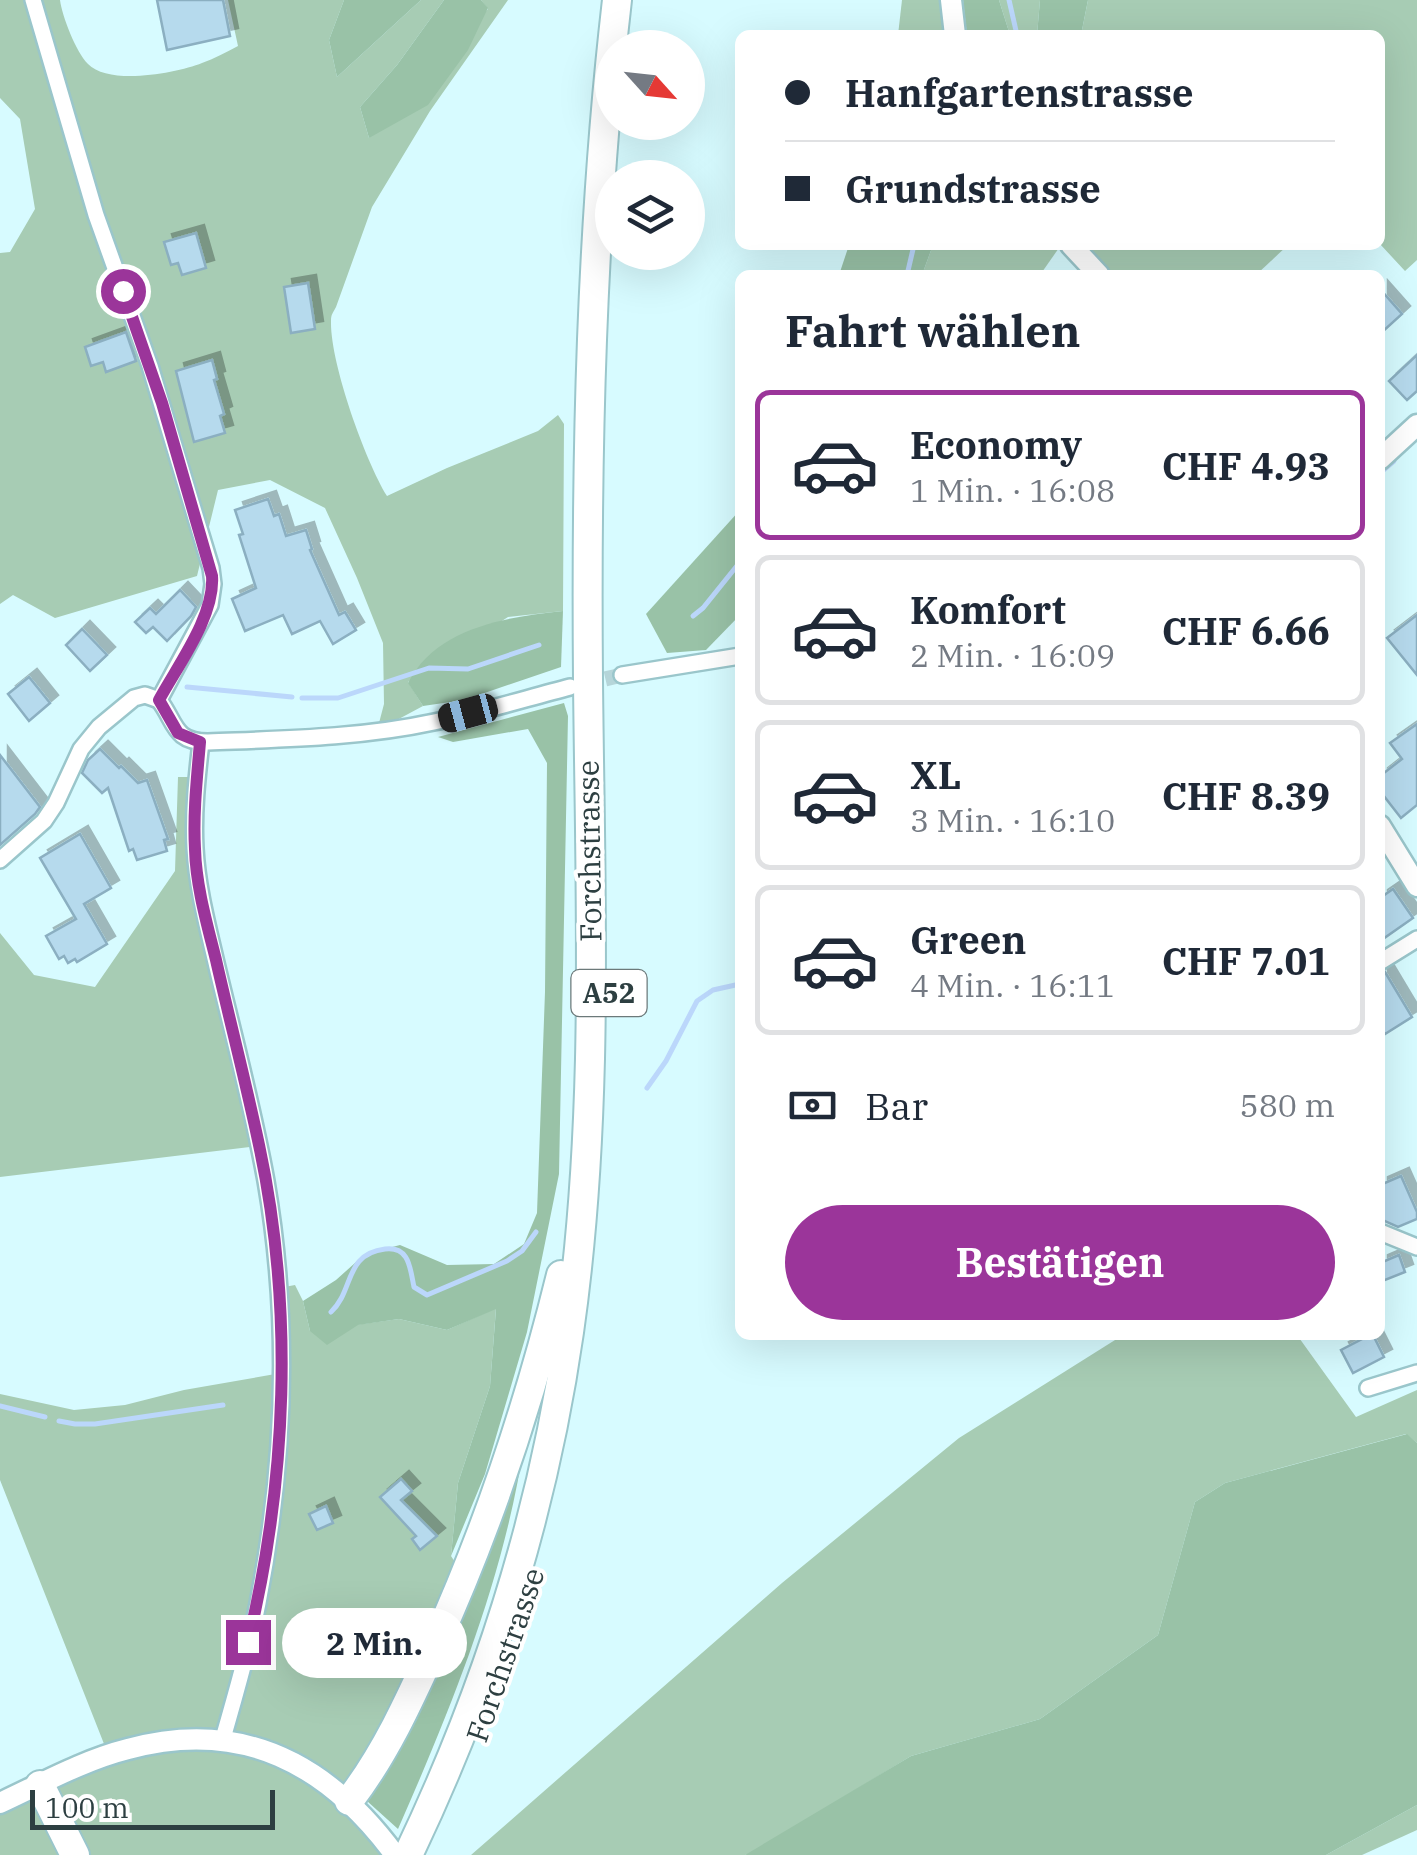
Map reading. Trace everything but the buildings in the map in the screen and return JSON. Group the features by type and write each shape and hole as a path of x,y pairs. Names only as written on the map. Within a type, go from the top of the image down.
{"highway":[{"name":"Forchstrasse","path":"413,1852 502,1618 550,1437 569,1332 585,1176 591,1018 590,400 600,180 617,0"},
{"path":"631,30 635,0"},
{"name":"Forchstrasse","path":"413,1852 467,1767 501,1679 539,1560 570,1428 593,1290 608,1071 606,538 613,270"},
{"path":"349,1801 373,1770 416,1684 486,1524 546,1338 585,1176"},
{"path":"40,1784 75,1855"}],"main road":[{"path":"951,0 954,30"},
{"path":"1075,250 1094,270"},
{"path":"1385,454 1417,425"},
{"path":"1385,834 1417,886"},
{"path":"0,1803 108,1754 174,1741 222,1742 290,1760 318,1777 413,1852"}],"street":[{"path":"33,0 96,216 150,366 211,568 208,610 159,700"},
{"path":"622,675 735,657"},
{"path":"0,860 44,820 81,750 99,727 134,698 144,695 159,700 178,733 200,742 378,732 434,722 570,687"},
{"path":"200,742 195,808 197,872 262,1160 279,1288 282,1390 272,1520 258,1604 222,1742"},
{"path":"1385,959 1417,939"},
{"path":"1385,1234 1417,1247"},
{"path":"1368,1388 1417,1373"}],"green space":[{"path":"0,0 60,0 70,34 88,64 111,75 127,76 191,67 238,46 228,0 344,0 329,40 337,77 421,0 444,0 397,65 360,107 369,138 488,9 481,0 508,0 430,111 372,207 332,315 332,339 350,411 387,496 538,431 558,415 564,424 563,611 508,617 408,682 423,706 395,721 379,723 384,704 383,643 357,578 325,508 270,480 218,490 197,576 55,618 13,595 0,604 0,253 10,252 35,209 20,119 0,98"},
{"path":"344,0 421,0 337,77 329,40"},
{"path":"444,0 481,0 488,8 468,50 428,105 369,138 360,107 397,65"},
{"path":"902,0 963,0 966,30 899,30"},
{"path":"963,0 999,0 1008,30 966,30"},
{"path":"999,0 1040,0 1037,30 1008,30"},
{"path":"1040,0 1088,0 1082,30 1037,30"},
{"path":"1088,0 1417,0 1417,260 1405,271 1385,249 1385,30 1082,30"},
{"path":"847,250 931,250 924,270 841,270"},
{"path":"931,250 1058,250 1044,270 924,270"},
{"path":"1076,250 1283,250 1261,270 1094,270"},
{"path":"735,516 735,620 706,650 667,653 646,614"},
{"path":"563,611 561,667 464,700 423,706 408,683 420,664 455,637 497,622"},
{"path":"564,703 568,716 559,1174 527,1332 485,1474 451,1556 458,1483 490,1386 496,1309 447,1330 399,1319 358,1325 327,1345 310,1331 303,1301 336,1280 365,1254 400,1245 447,1265 494,1264 524,1244 537,1213 545,992 547,763 528,729 453,742 438,737"},
{"path":"178,777 198,777 195,849 259,1146 0,1177 0,933 34,975 95,987 175,871"},
{"path":"295,1285 310,1331 399,1319 447,1330 496,1308 490,1386 458,1483 451,1556 465,1577 349,1801 395,1855 0,1855 0,1803 108,1754 0,1480 0,1394 74,1410 125,1405 281,1373 279,1288"},
{"path":"1115,1340 1301,1340 1356,1417 1417,1390 1417,1443 1406,1434 1225,1483 1195,1502 1158,1635 1040,1719 911,1756 745,1855 471,1855 782,1583 959,1438"},
{"path":"1407,1434 1417,1443 1417,1805 1326,1855 745,1855 911,1756 1040,1719 1158,1635 1195,1502 1225,1483"},
{"path":"525,1438 491,1588 438,1734 398,1829 367,1801 426,1690"},
{"path":"1417,1805 1417,1830 1362,1855 1326,1855"}],"waterway":[{"path":"1009,0 1016,30"},
{"path":"908,270 913,250"},
{"path":"1385,469 1394,461"},
{"path":"693,616 735,568"},
{"path":"302,698 338,698 429,668 468,669 539,645"},
{"path":"187,687 292,697"},
{"path":"647,1088 666,1061 697,1001 713,990 735,985"},
{"path":"331,1312 356,1266 372,1252 400,1251 407,1260 414,1287 427,1295 507,1261 522,1251 536,1232"},
{"path":"59,1421 95,1424 223,1405"},
{"path":"0,1406 45,1417"}],"tunnel":[{"path":"583,684 622,675"}],"route":[{"path":"123,291 162,403 212,576 208,610 159,700 178,733 200,742 195,808 197,872 260,1146 279,1288 282,1390 277,1469 258,1604 248,1642"}]}
